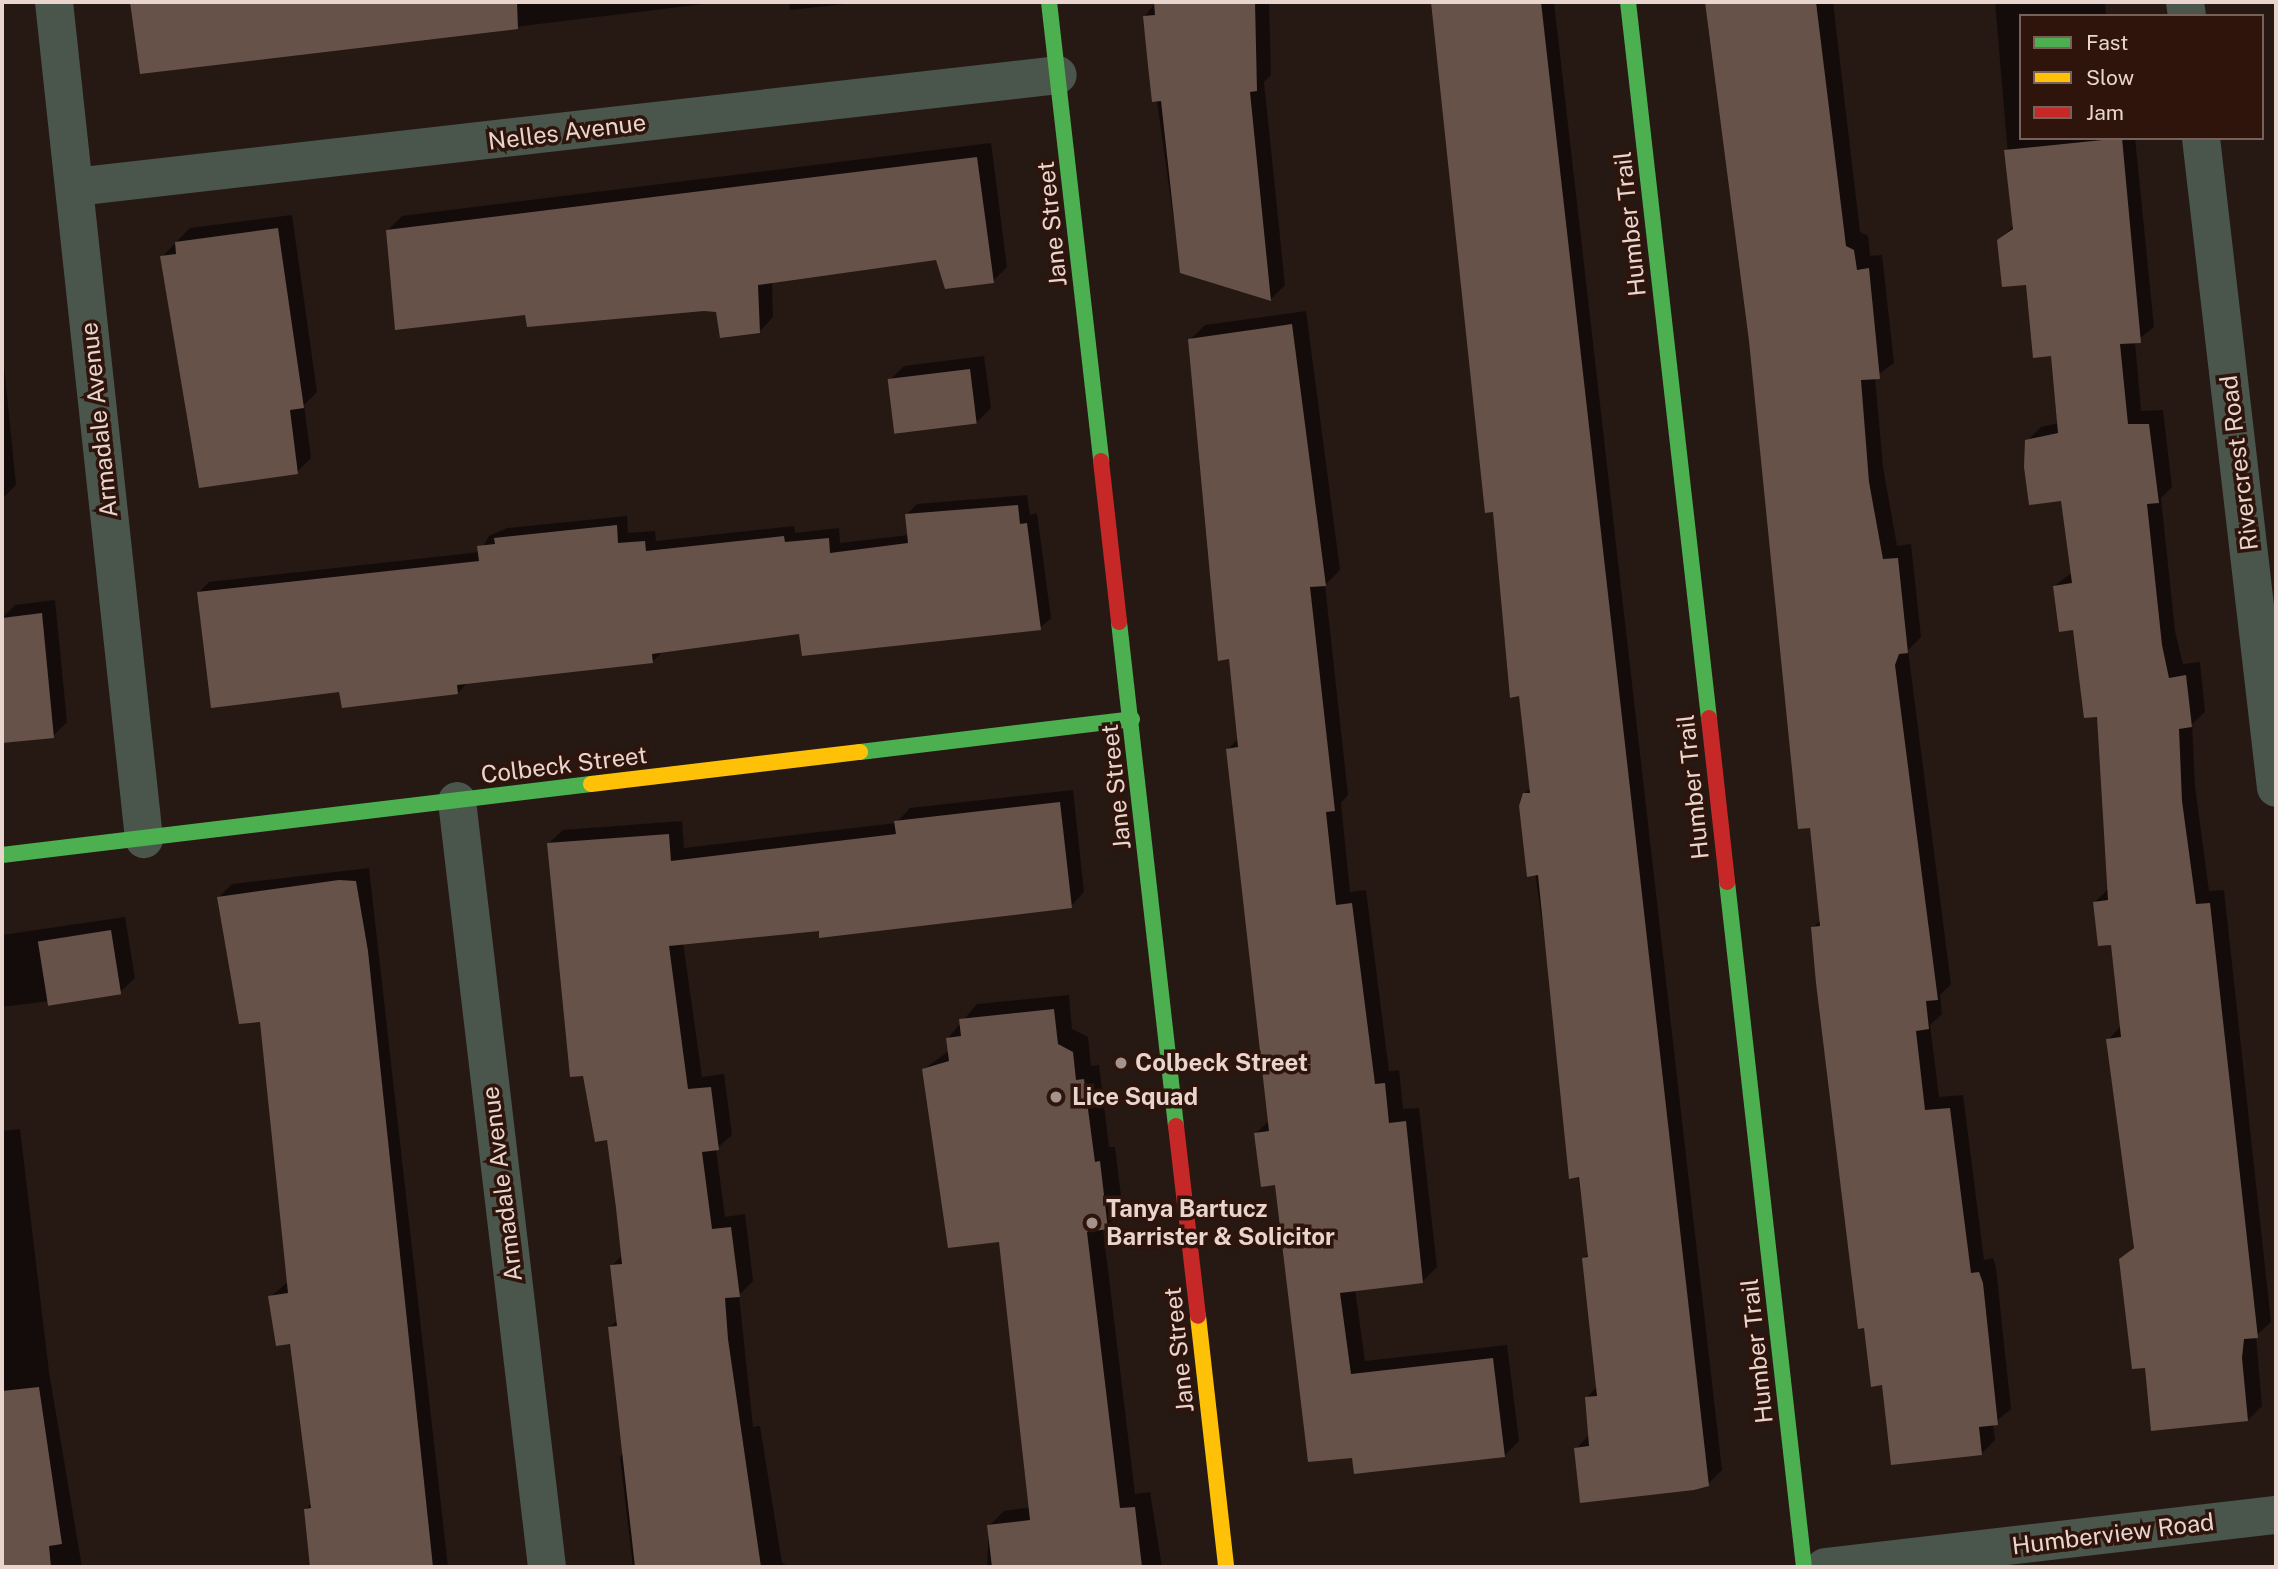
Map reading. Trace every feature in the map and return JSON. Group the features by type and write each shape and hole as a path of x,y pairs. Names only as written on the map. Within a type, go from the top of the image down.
{"street":[{"name":"Armadale Avenue","path":"54,2 144,839"},
{"name":"Jane Street","path":"1049,2 1226,1567"},
{"name":"Humber Trail","path":"1628,2 1804,1567"},
{"name":"Nelles Avenue","path":"75,187 1058,75"},
{"name":"Rivercrest Road","path":"2201,140 2276,788"},
{"name":"Colbeck Street","path":"2,855 1132,719"},
{"name":"Armadale Avenue","path":"457,801 547,1567"},
{"name":"Humberview Road","path":"1825,1567 2276,1515"}],"building":[{"path":"130,2 517,2 518,29 140,74"},
{"path":"1154,2 1255,2 1257,91 1250,92 1271,301 1180,273 1161,101 1152,102 1143,16 1155,15"},
{"path":"1431,2 1541,2 1709,1486 1694,1490 1580,1503 1574,1448 1589,1446 1585,1397 1597,1396 1582,1258 1588,1257 1579,1177 1569,1179 1538,875 1527,877 1519,806 1523,793 1530,793 1519,696 1510,698 1493,512 1485,513"},
{"path":"1705,2 1816,2 1846,246 1854,250 1857,270 1869,268 1880,379 1861,380 1869,482 1883,559 1898,558 1908,653 1899,654 1895,665 1938,1000 1926,1001 1929,1029 1916,1031 1925,1110 1950,1108 1971,1273 1979,1272 1983,1283 1998,1425 1979,1427 1982,1455 1891,1465 1882,1385 1871,1387 1864,1328 1858,1329 1816,983 1811,927 1820,926 1810,828 1798,829 1749,341"},
{"path":"2122,140 2141,343 2120,344 2128,424 2149,424 2159,503 2147,504 2162,645 2169,678 2186,675 2192,727 2179,729 2182,801 2196,904 2210,903 2258,1338 2244,1339 2242,1358 2248,1421 2151,1431 2145,1368 2132,1369 2119,1259 2134,1248 2106,1039 2121,1037 2111,945 2098,946 2093,902 2108,900 2097,717 2084,718 2073,630 2059,632 2053,586 2072,583 2061,501 2029,505 2024,467 2025,440 2058,433 2051,356 2033,358 2026,285 2002,287 1997,240 2013,229 2004,150"},
{"path":"977,157 994,283 945,289 936,260 758,285 760,333 720,338 716,312 704,311 527,327 525,315 395,330 386,230"},
{"path":"278,228 304,408 290,410 298,474 199,488 160,256 176,254 175,242"},
{"path":"1292,324 1326,586 1310,587 1335,811 1326,812 1336,905 1352,903 1375,1084 1385,1083 1389,1123 1406,1121 1423,1283 1340,1293 1351,1374 1493,1358 1505,1457 1354,1474 1352,1458 1308,1462 1275,1185 1261,1187 1254,1133 1269,1131 1226,749 1238,747 1229,659 1218,661 1188,339"},
{"path":"970,369 977,424 894,434 888,379"},
{"path":"1018,505 1020,524 1027,523 1041,630 802,656 799,634 652,654 653,663 457,685 458,694 342,708 339,692 211,708 197,592 479,561 477,546 495,544 494,538 617,525 618,543 645,541 646,551 784,536 785,542 829,538 830,553 908,543 905,514"},
{"path":"42,613 54,738 2,743 2,618"},
{"path":"1060,802 1072,908 819,938 819,931 669,946 688,1089 711,1087 719,1150 702,1152 712,1229 731,1227 740,1297 725,1298 728,1339 761,1567 635,1567 608,1327 617,1326 610,1265 622,1264 616,1208 607,1140 595,1142 583,1076 570,1077 547,843 669,834 671,861 896,834 894,821"},
{"path":"339,880 356,881 368,951 433,1567 310,1567 304,1509 311,1508 290,1344 276,1346 268,1296 288,1293 260,1022 239,1024 217,897"},
{"path":"111,930 121,994 48,1006 38,942"},
{"path":"1054,1009 1058,1044 1073,1052 1076,1080 1084,1079 1095,1162 1100,1161 1108,1229 1087,1232 1120,1508 1135,1507 1142,1567 992,1567 987,1525 1030,1520 999,1242 948,1248 922,1069 949,1061 946,1038 961,1036 959,1019"},
{"path":"39,1387 62,1544 49,1546 51,1567 2,1567 2,1391"}],"traffic: fast":[{"path":"1049,2 1101,461"},
{"path":"1628,2 1709,718"},
{"path":"1119,622 1176,1126"},
{"path":"860,752 1132,719"},
{"path":"2,855 591,784"},
{"path":"1727,882 1804,1567"}],"traffic: slow":[{"path":"591,784 860,752"},
{"path":"1198,1316 1226,1567"}],"traffic: jam":[{"path":"1101,461 1119,622"},
{"path":"1709,718 1727,882"},
{"path":"1176,1126 1198,1316"}],"place":[{"name":"Colbeck Street","path":"1121,1063"},
{"name":"Lice Squad","path":"1056,1097"},
{"name":"Tanya Bartucz Barrister & Solicitor","path":"1092,1223"}]}
